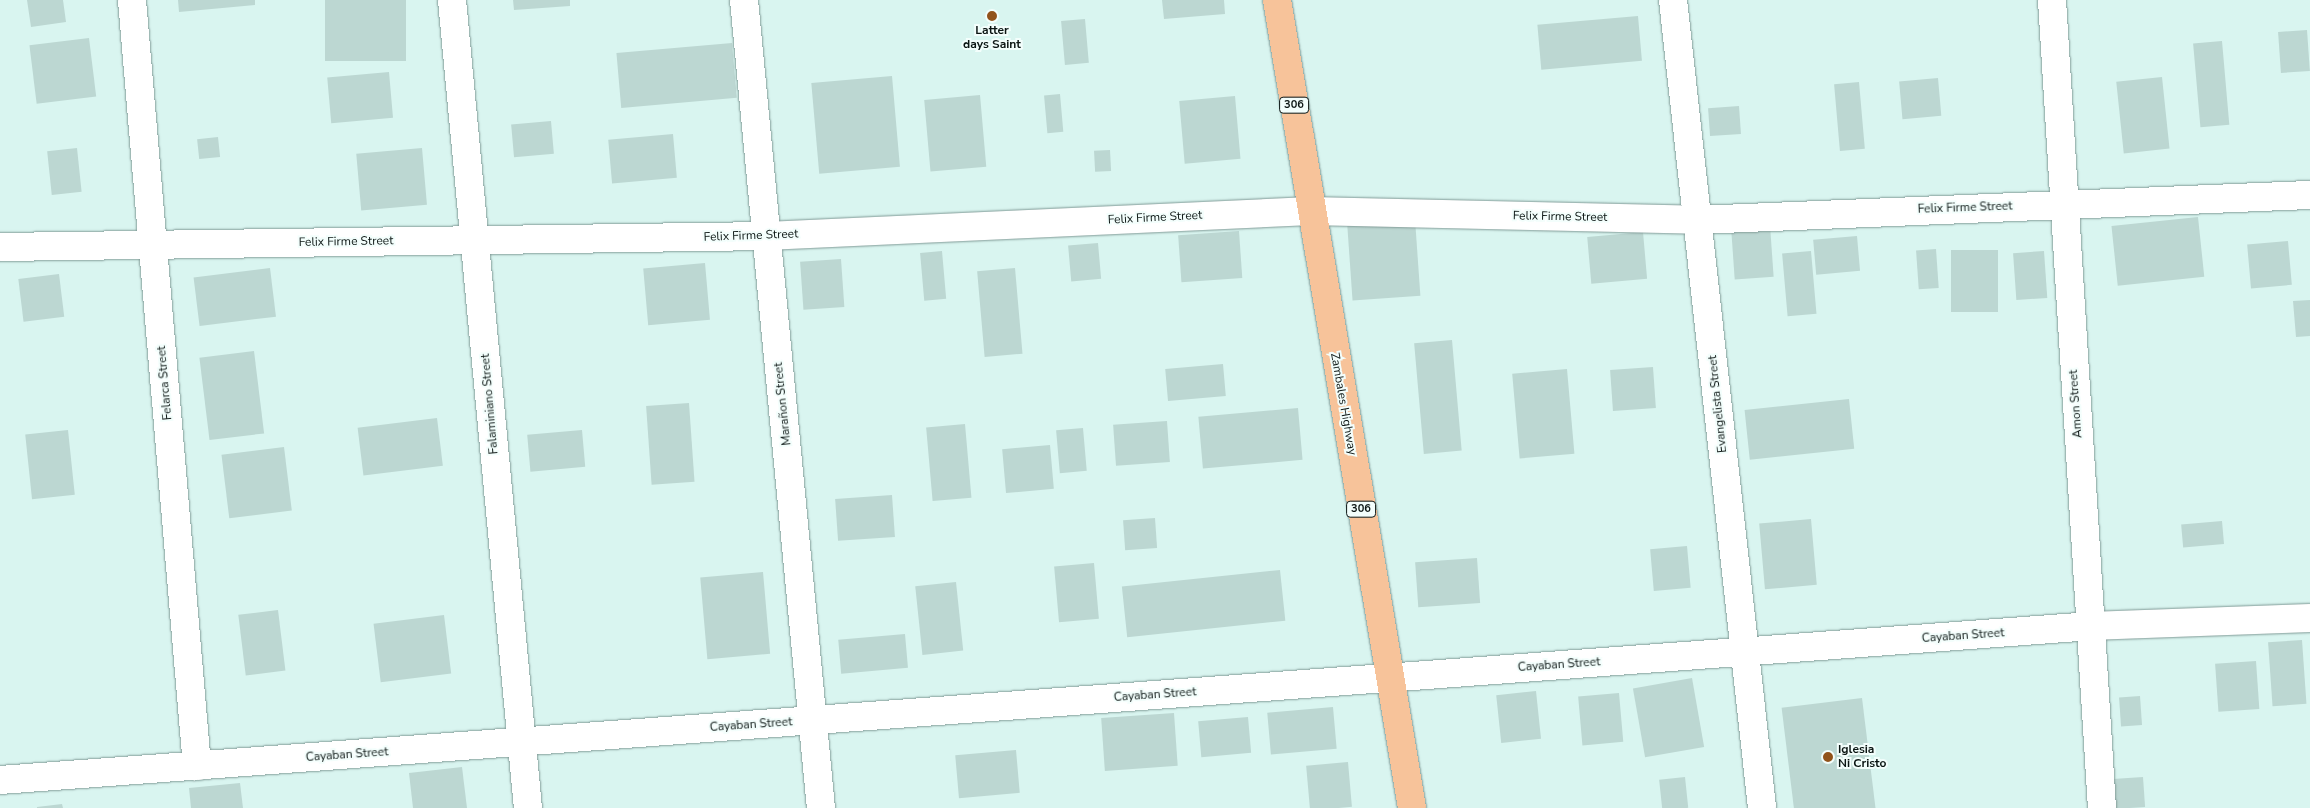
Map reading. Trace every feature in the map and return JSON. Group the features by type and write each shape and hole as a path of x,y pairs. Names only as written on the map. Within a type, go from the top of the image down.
{"main road":[{"name":"Zambales Highway","path":"1278,0 1310,211 1412,808"}],"street":[{"name":"Felarca Street","path":"132,0 197,766"},
{"name":"Falaminiano Street","path":"452,0 528,808"},
{"name":"Marañon Street","path":"744,0 821,808"},
{"name":"Evangelista Street","path":"1673,0 1762,808"},
{"name":"Amon Street","path":"2052,0 2063,204 2102,808"},
{"name":"Felix Firme Street","path":"0,247 766,236 1310,211 1697,220 2310,195"},
{"name":"Cayaban Street","path":"0,780 2090,626 2310,618"}],"building":[{"path":"27,0 63,0 66,22 31,27"},
{"path":"178,0 255,0 255,5 179,12"},
{"path":"325,0 406,0 406,61 325,61"},
{"path":"513,0 570,0 570,6 514,10"},
{"path":"1162,0 1224,0 1225,14 1164,19"},
{"path":"1638,16 1642,61 1541,70 1537,25"},
{"path":"1085,19 1089,63 1065,65 1061,21"},
{"path":"2307,30 2310,71 2281,73 2278,32"},
{"path":"89,38 96,97 37,104 29,45"},
{"path":"2222,41 2229,125 2200,127 2193,44"},
{"path":"732,43 737,98 621,108 616,53"},
{"path":"389,72 393,118 331,123 327,77"},
{"path":"892,76 900,167 819,174 811,83"},
{"path":"2162,77 2170,149 2124,153 2116,82"},
{"path":"1938,78 1941,116 1902,119 1899,81"},
{"path":"1859,82 1865,149 1840,151 1834,84"},
{"path":"1060,94 1063,132 1047,133 1044,95"},
{"path":"980,95 986,167 930,172 924,100"},
{"path":"1235,96 1240,159 1185,164 1179,101"},
{"path":"1739,106 1741,134 1710,136 1708,108"},
{"path":"551,121 554,154 514,157 511,124"},
{"path":"673,134 677,178 612,183 608,140"},
{"path":"218,137 220,157 199,159 197,139"},
{"path":"77,148 82,192 52,195 47,151"},
{"path":"422,148 427,205 361,211 356,154"},
{"path":"1110,150 1111,171 1095,172 1094,151"},
{"path":"2198,217 2204,277 2118,286 2111,226"},
{"path":"1415,219 1420,296 1353,301 1347,224"},
{"path":"1770,225 1774,277 1735,280 1731,228"},
{"path":"1239,231 1242,278 1181,282 1178,235"},
{"path":"1643,232 1647,279 1591,284 1587,237"},
{"path":"1857,236 1860,271 1816,275 1813,240"},
{"path":"2288,241 2292,285 2251,288 2247,245"},
{"path":"1098,243 1101,279 1071,281 1068,246"},
{"path":"1936,249 1939,288 1919,289 1916,250"},
{"path":"1951,250 1998,250 1998,312 1951,312"},
{"path":"942,251 946,299 924,301 920,253"},
{"path":"1811,251 1816,314 1788,316 1782,254"},
{"path":"2044,251 2047,298 2016,300 2013,253"},
{"path":"841,259 844,307 803,310 800,262"},
{"path":"705,263 710,320 648,325 643,268"},
{"path":"270,268 276,317 200,326 194,277"},
{"path":"1015,268 1022,354 985,357 977,271"},
{"path":"59,274 64,317 24,322 18,279"},
{"path":"2310,300 2310,336 2296,337 2293,301"},
{"path":"1452,340 1462,451 1424,454 1414,343"},
{"path":"254,351 264,433 210,440 199,358"},
{"path":"1223,364 1226,396 1168,401 1165,369"},
{"path":"1653,367 1656,408 1613,411 1610,370"},
{"path":"1567,369 1574,454 1520,458 1512,374"},
{"path":"1849,399 1854,449 1750,460 1745,410"},
{"path":"689,403 695,482 652,485 646,406"},
{"path":"1298,408 1303,460 1203,469 1198,417"},
{"path":"437,418 443,466 363,475 358,428"},
{"path":"1167,421 1170,462 1116,466 1113,425"},
{"path":"965,424 971,498 933,501 926,427"},
{"path":"1083,428 1087,471 1060,473 1056,430"},
{"path":"68,430 75,495 32,499 25,434"},
{"path":"582,430 585,467 530,472 527,435"},
{"path":"1050,445 1054,489 1006,493 1002,449"},
{"path":"284,447 292,511 229,518 221,455"},
{"path":"892,495 895,537 838,541 835,499"},
{"path":"1155,518 1157,548 1125,550 1123,520"},
{"path":"1811,519 1817,585 1765,589 1759,524"},
{"path":"2222,521 2224,544 2183,547 2181,525"},
{"path":"1687,546 1691,588 1654,591 1650,549"},
{"path":"1477,558 1480,603 1418,607 1415,562"},
{"path":"1094,563 1099,619 1059,622 1054,566"},
{"path":"1280,570 1285,621 1127,637 1122,587"},
{"path":"763,572 770,654 707,659 700,577"},
{"path":"956,582 963,651 922,655 915,586"},
{"path":"278,610 285,671 246,675 238,615"},
{"path":"444,615 451,674 381,682 374,624"},
{"path":"905,634 908,668 841,674 838,640"},
{"path":"2302,640 2306,704 2273,706 2268,642"},
{"path":"2256,661 2259,709 2218,712 2215,664"},
{"path":"1692,678 1704,747 1645,757 1633,688"},
{"path":"1536,691 1541,739 1501,743 1496,695"},
{"path":"1619,693 1623,742 1582,745 1578,697"},
{"path":"2140,696 2142,725 2121,726 2119,697"},
{"name":"Iglesia Ni Cristo","path":"1862,698 1876,808 1794,808 1782,708"},
{"path":"1333,707 1337,749 1271,755 1267,713"},
{"path":"1174,713 1178,766 1105,771 1101,718"},
{"path":"1248,717 1251,753 1201,757 1198,721"},
{"path":"1016,750 1020,793 959,798 955,755"},
{"path":"1348,762 1352,807 1310,808 1306,766"},
{"path":"462,767 467,808 413,808 409,773"},
{"path":"1685,777 1688,808 1662,808 1659,780"},
{"path":"2143,777 2145,807 2111,808 2109,779"},
{"path":"240,783 243,808 191,808 189,788"},
{"path":"62,804 63,808 37,808 37,807"}],"place":[{"name":"Latter days Saint","path":"992,16"},
{"name":"Iglesia Ni Cristo","path":"1828,757"}]}
